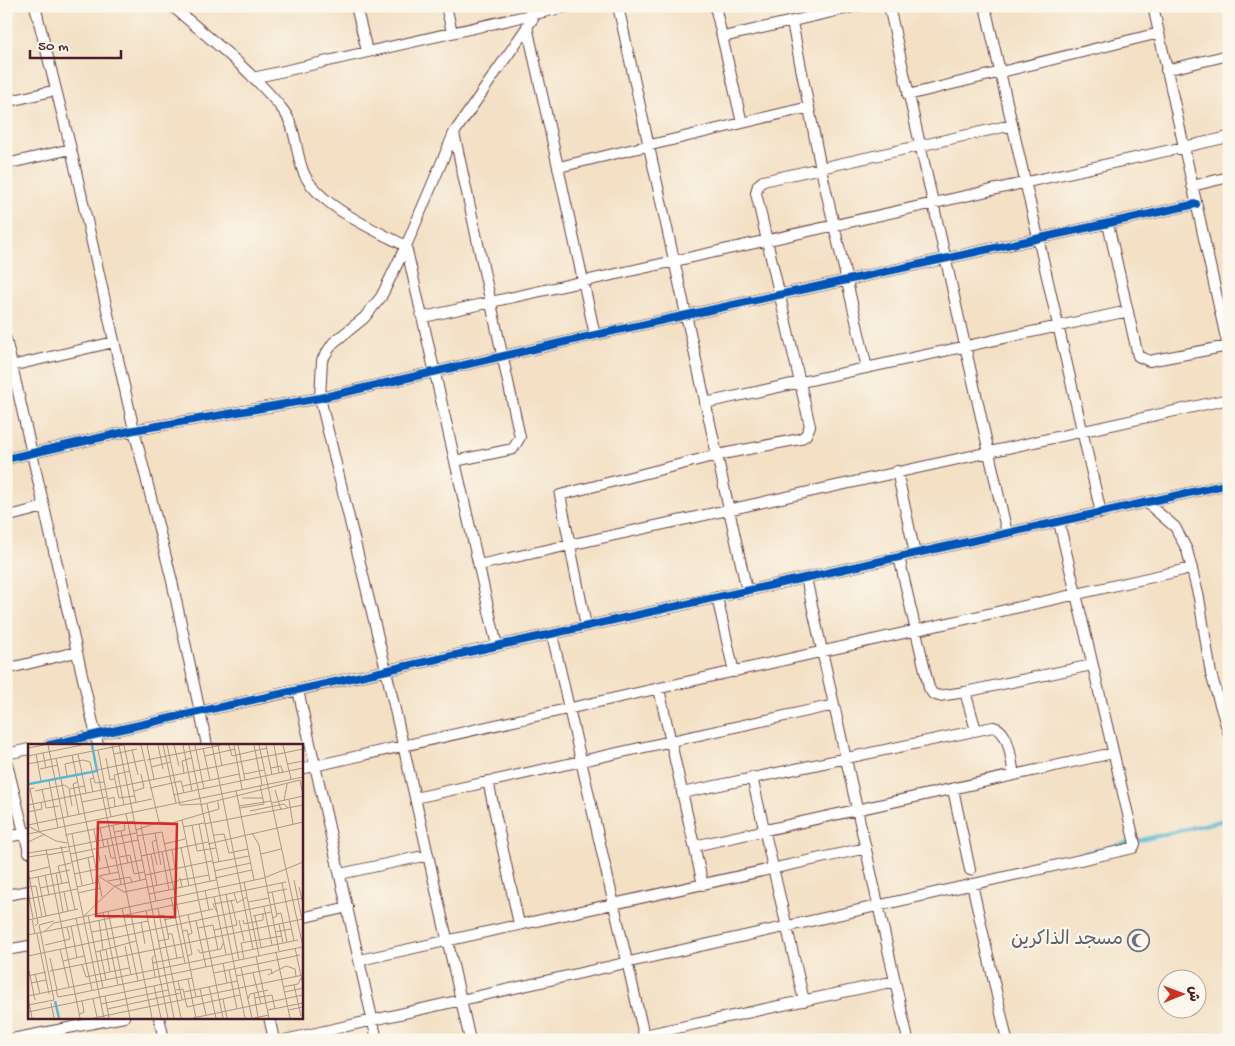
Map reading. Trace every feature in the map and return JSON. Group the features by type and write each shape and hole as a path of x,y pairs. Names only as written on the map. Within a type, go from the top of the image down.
{"street":[{"path":"35,6 71,149 134,430 172,581 207,744"},
{"path":"172,6 253,78 286,115 303,172 309,182 331,203 371,228 406,246 424,316 497,646"},
{"path":"356,6 367,52"},
{"path":"446,6 452,32"},
{"path":"253,78 570,6"},
{"path":"618,6 747,591"},
{"path":"715,6 742,123"},
{"path":"723,37 858,6"},
{"path":"889,6 1007,533"},
{"path":"986,6 999,74 1026,182 1101,513"},
{"path":"1108,224 1138,356 1143,360 1149,361 1228,349 1153,6"},
{"path":"470,1040 386,670 320,398 322,360 333,343 364,318 381,297 406,246 454,133 536,14"},
{"path":"792,22 866,368"},
{"path":"527,26 595,335"},
{"path":"908,95 1159,33"},
{"path":"1166,70 1229,55"},
{"path":"6,102 56,90"},
{"path":"559,167 809,107"},
{"path":"586,626 560,499 563,492 717,455 800,439 806,435 810,426 756,193 758,185 763,181 1012,125"},
{"path":"454,133 520,438 518,444 513,449 455,460"},
{"path":"424,316 1229,138"},
{"path":"6,164 71,149"},
{"path":"1192,186 1229,177"},
{"path":"6,459 134,430 320,398 436,373 595,335 1196,204"},
{"path":"705,403 1128,311"},
{"path":"6,339 9,366 32,454 97,740"},
{"path":"9,366 114,342"},
{"path":"479,566 569,545 730,512 897,471 1229,399"},
{"path":"897,471 915,554"},
{"path":"59,744 97,740 200,712 1229,484"},
{"path":"1147,502 1175,527 1187,550 1200,598 1211,674 1229,735"},
{"path":"6,517 44,507"},
{"path":"285,1040 878,904 1133,848 1135,844 1059,522"},
{"path":"899,557 929,688 933,694 940,696 965,692 1092,664"},
{"path":"302,769 1192,568"},
{"path":"806,578 908,1040"},
{"path":"717,598 734,672"},
{"path":"552,634 626,962 645,1037 895,981"},
{"path":"6,669 76,652"},
{"path":"658,689 703,885"},
{"path":"298,690 378,1040"},
{"path":"965,692 976,730"},
{"path":"415,798 834,705"},
{"path":"682,793 993,726 999,728 1004,733 1014,775"},
{"path":"6,754 28,749"},
{"path":"694,846 1113,753"},
{"path":"6,760 27,834 6,837"},
{"path":"752,777 804,1001"},
{"path":"488,781 519,924"},
{"path":"953,789 970,870"},
{"path":"360,960 866,848"},
{"path":"340,874 428,854"},
{"path":"972,884 1007,1040"},
{"path":"6,895 28,891"},
{"path":"302,918 348,907"},
{"path":"6,950 28,946"},
{"path":"7,1040 119,1018"},
{"path":"159,1018 164,1040"},
{"path":"269,1018 274,1040"}],"waterway":[{"path":"1014,870 1229,819"}],"cycle path":[{"path":"6,459 134,430 320,398 595,335 1196,204"},
{"path":"54,744 1229,484"}],"place":[{"name":"مسجد الذاكرين","path":"1139,940"}]}
